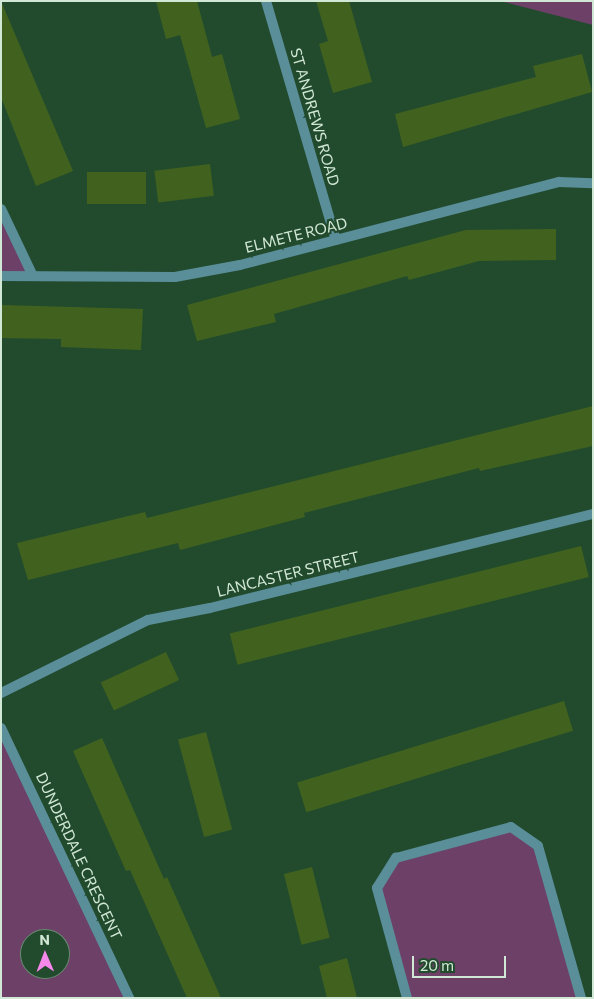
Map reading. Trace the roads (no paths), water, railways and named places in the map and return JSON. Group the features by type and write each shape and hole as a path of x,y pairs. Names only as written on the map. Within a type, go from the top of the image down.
{"street":[{"name":"ST ANDREWS ROAD","path":"266,1 336,240"},
{"name":"ELMETE ROAD","path":"1,276 175,277 336,240 559,182 593,183"},
{"path":"1,209 33,276"},
{"name":"LANCASTER STREET","path":"1,692 148,620 210,608 593,514"},
{"name":"DUNDERDALE CRESCENT","path":"1,728 129,998"},
{"path":"407,998 377,888 396,858 511,827 538,846 581,998"}]}
